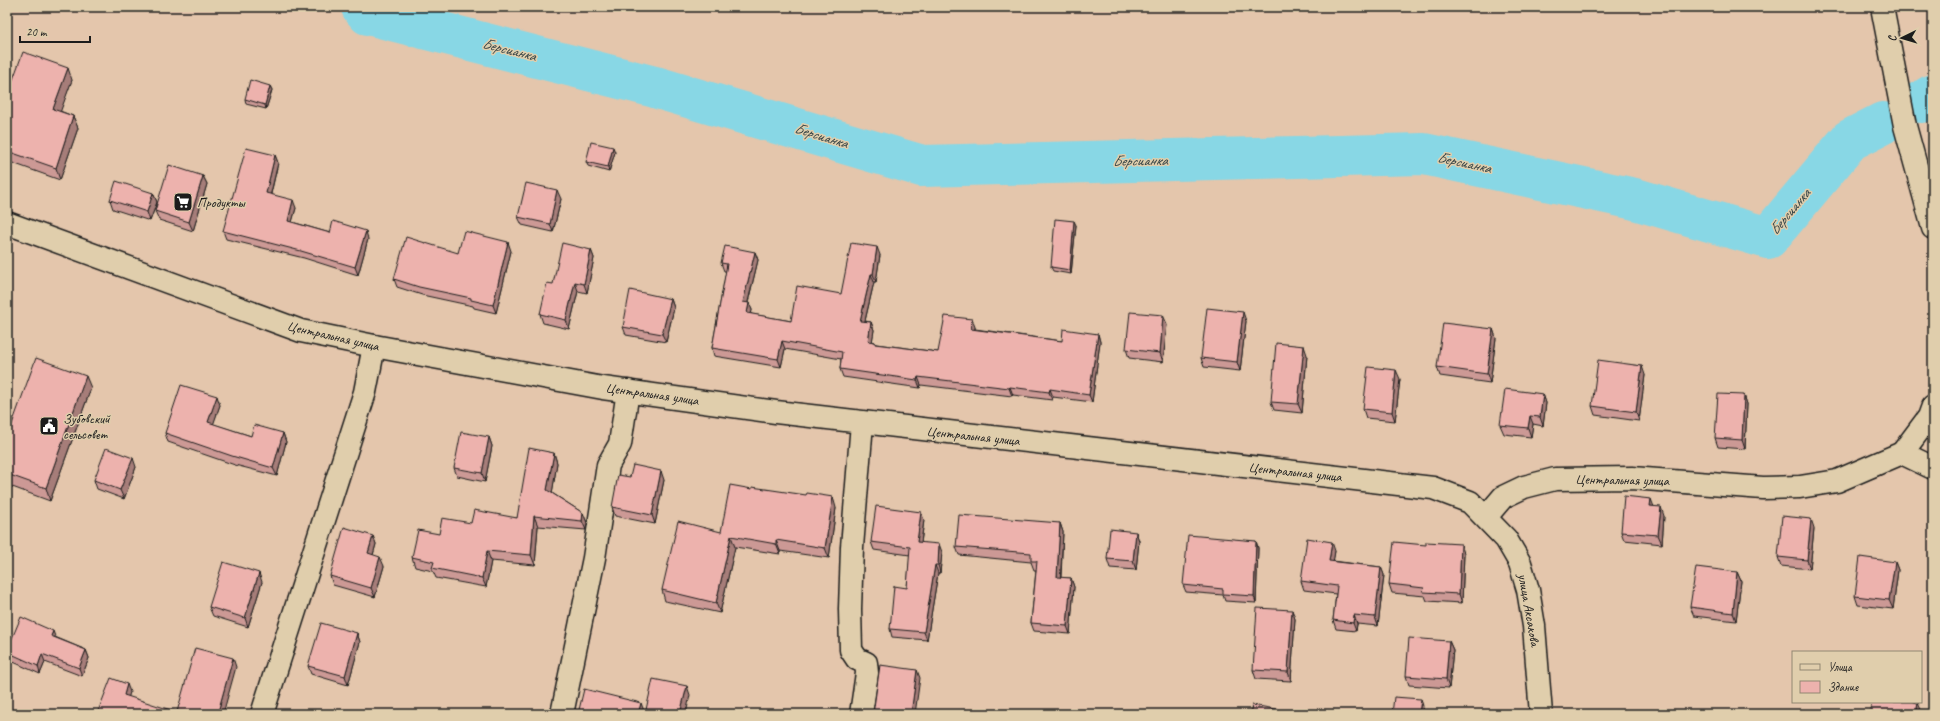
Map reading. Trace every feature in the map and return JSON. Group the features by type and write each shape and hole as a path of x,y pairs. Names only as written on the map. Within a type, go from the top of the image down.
{"street":[{"path":"1882,7 1904,126 1933,228"},
{"name":"Центральная улица","path":"7,223 300,331 374,346 628,391 862,424 1433,488 1470,502 1486,516 1503,497 1524,487 1555,479 1632,478 1764,488 1800,487 1837,481 1902,452"},
{"path":"262,714 364,392 374,346"},
{"path":"562,714 594,558 608,465 620,444 628,391"},
{"path":"1933,406 1929,417 1902,452 1933,468"},
{"path":"861,714 867,673 866,663 857,659 851,650 850,609 852,547 862,424"},
{"name":"улица Аксакова","path":"1486,516 1506,539 1520,563 1528,590 1534,626 1541,714"}],"building":[{"path":"23,52 68,68 53,109 73,116 56,168 7,151 7,93"},
{"path":"250,80 270,86 265,105 245,99"},
{"path":"591,142 613,147 608,167 586,162"},
{"path":"246,148 275,155 266,193 293,200 288,221 330,233 333,221 366,231 355,267 301,251 223,231"},
{"name":"Продукты","path":"169,165 203,176 189,222 155,211"},
{"path":"116,181 153,193 147,212 110,200"},
{"path":"526,183 557,190 550,224 518,217"},
{"path":"1055,219 1074,221 1070,270 1051,267"},
{"path":"464,231 508,242 493,305 471,300 471,298 419,287 394,279 406,237 458,253"},
{"path":"562,243 591,250 584,284 575,282 566,320 540,314 547,283 553,284"},
{"path":"851,243 877,247 873,274 871,274 860,321 871,322 868,341 875,342 875,344 938,352 945,316 972,319 971,329 1062,341 1063,329 1098,334 1089,395 1050,389 1049,392 918,377 917,380 840,369 842,352 782,341 778,359 712,348 727,264 721,263 725,246 755,252 743,302 749,303 747,313 791,321 797,286 841,294"},
{"path":"630,290 671,299 662,334 623,327"},
{"path":"1207,308 1243,312 1237,362 1201,358"},
{"path":"1130,312 1163,315 1160,353 1126,349"},
{"path":"1443,323 1493,329 1487,374 1437,367"},
{"path":"1276,343 1304,346 1298,404 1271,402"},
{"name":"Зубовский сельсовет","path":"36,358 86,376 46,488 7,474 7,438"},
{"path":"1598,360 1642,366 1636,412 1592,406"},
{"path":"1368,367 1396,370 1392,412 1363,409"},
{"path":"181,385 217,396 208,422 251,436 254,425 283,433 273,468 232,456 165,433"},
{"path":"1505,389 1543,394 1540,417 1530,416 1528,428 1500,425"},
{"path":"1718,394 1744,395 1742,440 1715,438"},
{"path":"461,432 489,437 482,473 454,468"},
{"path":"106,448 133,458 120,490 94,480"},
{"path":"529,448 554,453 547,490 583,513 582,521 534,516 531,555 487,551 482,578 432,568 434,562 412,557 418,530 439,534 442,518 471,523 474,510 517,518"},
{"path":"633,465 661,471 652,515 612,507 618,475 630,477"},
{"path":"730,485 752,489 752,487 806,495 807,493 833,497 825,548 776,540 776,544 731,536 716,603 662,590 678,521 721,532"},
{"path":"1624,496 1651,499 1650,506 1661,507 1658,535 1621,532"},
{"path":"876,506 921,512 917,542 939,544 938,565 935,565 924,632 890,629 894,586 907,588 910,547 871,542"},
{"path":"959,515 1060,523 1057,577 1071,578 1067,626 1031,623 1037,561 1031,561 1031,553 956,547"},
{"path":"1782,516 1811,519 1807,560 1778,557"},
{"path":"344,527 373,536 368,553 380,557 371,588 330,576"},
{"path":"1110,529 1136,532 1133,561 1107,559"},
{"path":"1188,535 1256,541 1254,596 1223,594 1223,589 1183,585"},
{"path":"1307,538 1332,542 1329,561 1381,567 1375,617 1354,615 1353,623 1333,620 1337,586 1301,581"},
{"path":"1394,542 1426,545 1426,542 1461,544 1459,594 1423,592 1424,588 1389,584"},
{"path":"1860,557 1895,562 1889,600 1855,596"},
{"path":"223,562 259,573 245,618 209,607"},
{"path":"1696,567 1737,572 1733,613 1690,607"},
{"path":"1257,608 1292,610 1288,672 1253,670"},
{"path":"21,617 53,631 51,636 86,650 79,668 42,654 38,666 7,652"},
{"path":"321,623 357,633 345,676 308,666"},
{"path":"1409,638 1449,641 1446,679 1406,676"},
{"path":"195,648 233,658 218,712 224,714 97,714 111,678 127,684 124,695 177,712"},
{"path":"880,665 917,670 911,714 873,714"},
{"path":"653,679 687,686 680,714 645,714"},
{"path":"584,689 641,703 638,714 578,714"},
{"path":"1394,697 1421,699 1419,714 1392,714"},
{"path":"1872,703 1918,703 1916,714 1870,714"},
{"path":"1252,705 1293,712 1292,714 1250,714"}],"waterway":[{"name":"Берсианка","path":"362,7 368,14 655,87 922,166 1424,154 1635,199 1768,238 1850,140 1883,123"},
{"name":"Берсианка","path":"1921,102 1933,95"}],"place":[{"name":"Продукты","path":"183,202"},
{"name":"Зубовский сельсовет","path":"49,426"}]}
